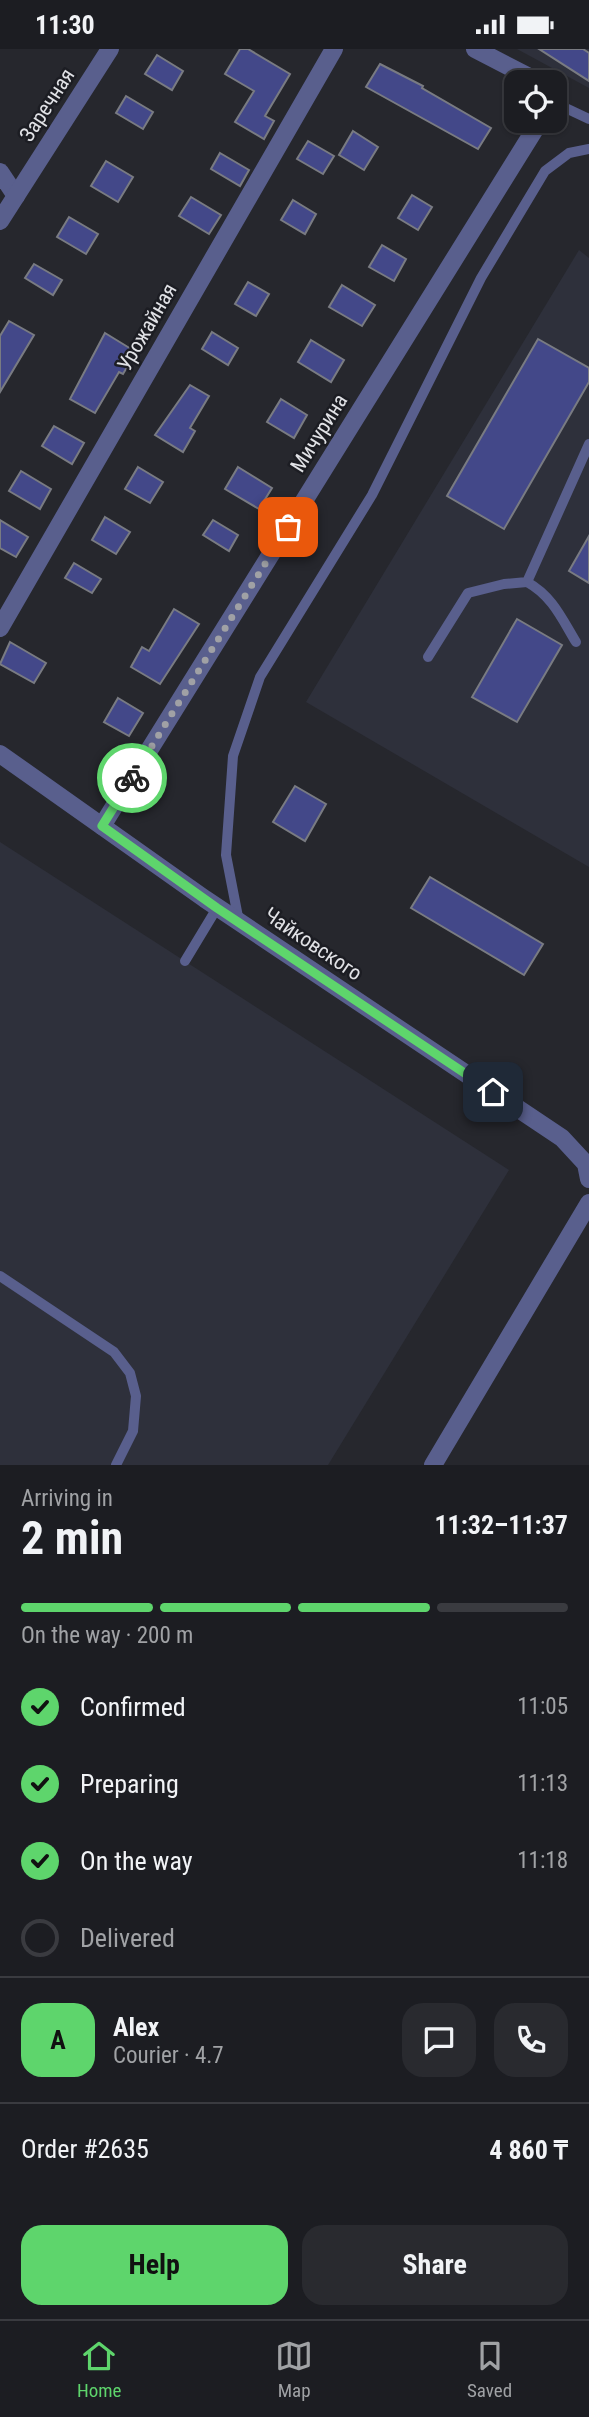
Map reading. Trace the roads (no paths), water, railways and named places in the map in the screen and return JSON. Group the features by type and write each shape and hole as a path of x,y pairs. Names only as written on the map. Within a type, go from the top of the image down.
{"street":[{"name":"Заречная","path":"0,221 110,49"},
{"name":"Урожайная","path":"0,628 334,49"},
{"path":"475,49 516,70"},
{"name":"Мичурина","path":"102,826 533,133"},
{"path":"0,172 16,196"},
{"name":"Чайковского","path":"0,754 217,908 562,1138 586,1164 589,1179"},
{"path":"433,1465 579,1225 589,1203"}],"lane":[{"path":"567,106 589,119"},
{"path":"239,922 226,855 233,756 260,677 372,495 481,278 545,171 569,153 589,149"},
{"path":"527,582 589,444"},
{"path":"428,657 468,593 504,584 527,582 544,592 576,642"},
{"path":"185,961 217,908"},
{"path":"0,1276 114,1352 130,1373 136,1396 133,1431 116,1465"}]}
